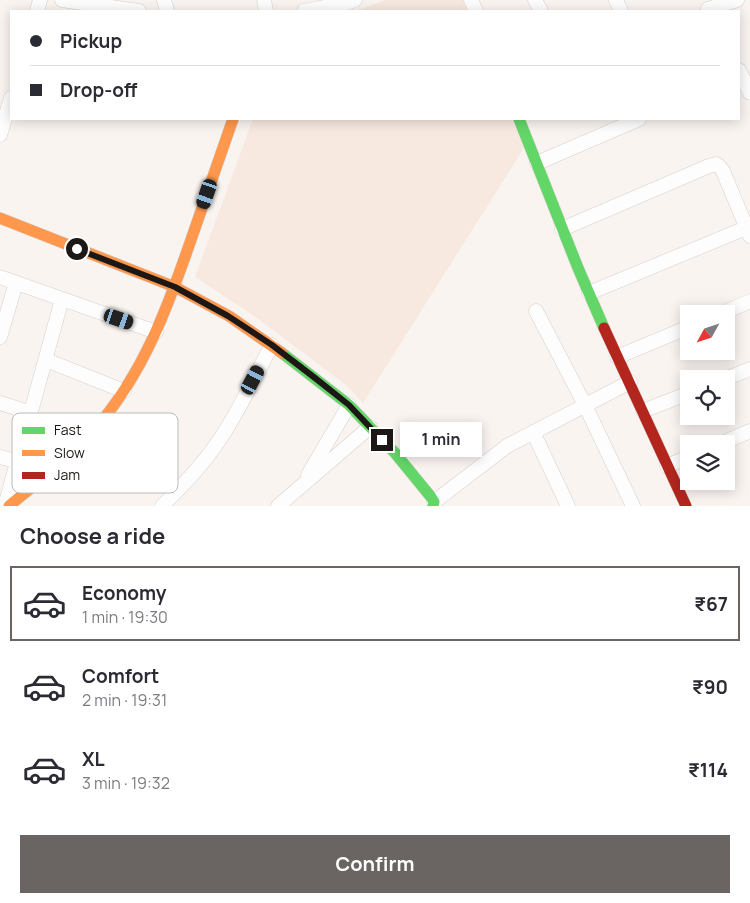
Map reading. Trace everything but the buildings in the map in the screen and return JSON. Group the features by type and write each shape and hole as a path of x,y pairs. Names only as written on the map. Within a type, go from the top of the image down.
{"street":[{"path":"62,0 132,10"},
{"path":"310,7 346,3 355,0"},
{"path":"707,7 737,0"},
{"path":"740,72 750,92"},
{"path":"0,136 10,101"},
{"path":"107,413 139,367 156,332 175,287 233,120"},
{"path":"520,120 562,229 589,293 686,506"},
{"path":"537,163 637,120"},
{"path":"562,229 709,166 716,164 723,171 748,232 589,293"},
{"path":"0,218 175,287 228,316 272,345 349,405 394,453 431,497 434,504 507,446 630,382"},
{"path":"0,277 156,332"},
{"path":"1,328 16,283"},
{"path":"0,403 31,413 62,299"},
{"path":"735,308 750,302"},
{"path":"536,312 585,405 633,506"},
{"path":"617,357 680,331"},
{"path":"178,489 200,466 225,432 272,345"},
{"path":"46,360 124,391"},
{"path":"735,375 750,369"},
{"path":"643,411 680,397"},
{"path":"303,484 349,405"},
{"path":"278,506 370,427"},
{"path":"735,438 750,431"},
{"path":"533,432 568,506"},
{"path":"667,466 680,461"},
{"path":"7,506 12,486"},
{"path":"7,506 24,493"},
{"path":"163,505 174,493"}],"shaded area":[{"path":"385,0 463,0 467,10 359,10"},
{"path":"253,120 512,120 524,148 363,403 346,385 257,318 195,277"}],"traffic: fast":[{"path":"519,120 604,328"},
{"path":"282,353 349,405 395,453 431,497 434,502 433,506"}],"traffic: slow":[{"path":"108,413 141,362 164,312 233,120"},
{"path":"0,218 175,287 229,316 282,353"},
{"path":"9,506 25,493"}],"traffic: jam":[{"path":"604,328 686,506"}],"route":[{"path":"77,249 175,287 228,316 272,345 349,405 382,440"}]}
